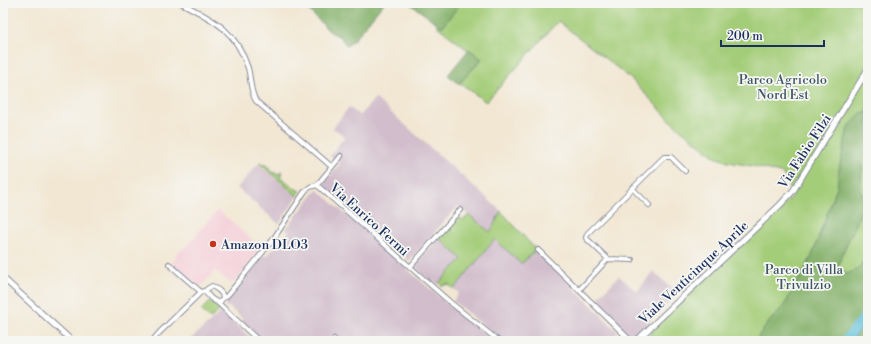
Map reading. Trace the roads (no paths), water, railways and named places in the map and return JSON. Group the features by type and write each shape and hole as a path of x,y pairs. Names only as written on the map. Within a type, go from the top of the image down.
{"street":[{"path":"181,3 218,24 234,38 248,68 252,84 252,93 256,101 332,167"},
{"name":"Via Fabio Filzi","path":"765,219 786,198 799,182 868,70"},
{"path":"196,297 203,295 221,300 226,297 272,241 305,191 310,187 317,185 341,156"},
{"path":"632,260 608,259 586,238 586,236 664,157 671,157 685,171"},
{"name":"Via Enrico Fermi","path":"317,185 451,303 499,341"},
{"path":"632,188 649,205"},
{"path":"410,267 460,210"},
{"name":"Viale Venticinque Aprile","path":"636,341 765,219"},
{"path":"538,250 631,341"},
{"path":"579,290 608,259"},
{"path":"170,264 201,292"},
{"path":"3,278 72,341"},
{"path":"152,341 201,292 206,290 208,287 212,286 221,292 232,289"},
{"path":"206,290 208,296"},
{"path":"221,292 223,309 259,341"}],"water":[{"path":"868,312 868,320 851,341 844,341"}],"waterway":[{"path":"843,341 868,310"}],"place":[{"name":"Amazon DLO3","path":"213,244"}],"park label":[{"name":"Parco Agricolo Nord Est","path":"783,86"},
{"name":"Parco di Villa Trivulzio","path":"804,276"}]}
